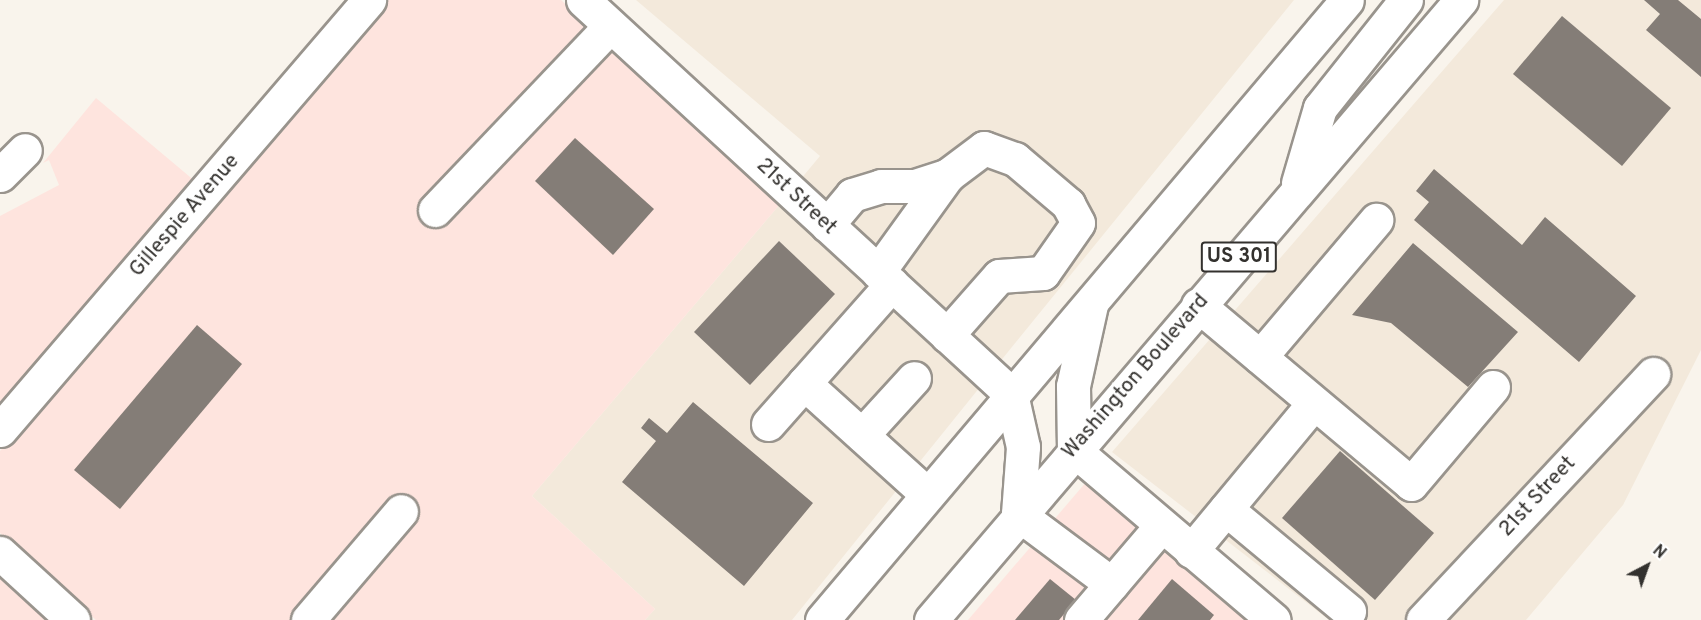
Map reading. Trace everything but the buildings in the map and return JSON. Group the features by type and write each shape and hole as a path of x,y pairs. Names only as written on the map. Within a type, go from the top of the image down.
{"main road":[{"name":"Gillespie Avenue","path":"0,430 369,0"},
{"name":"21st Street","path":"583,0 1011,394"},
{"path":"822,620 1011,394 1091,303 1347,0"},
{"path":"1296,190 1320,108 1406,0"},
{"name":"Washington Boulevard","path":"931,620 1018,514 1461,0"},
{"path":"435,210 610,26"},
{"path":"827,225 852,195 881,186 915,186 948,175 984,148 1015,159 1068,204 1078,223 1043,273 999,276 947,335"},
{"path":"0,176 25,150"},
{"path":"768,424 804,383 885,278 948,175"},
{"path":"1260,357 1376,220"},
{"path":"1091,303 1073,386 1074,450 1264,617"},
{"path":"1198,305 1411,484 1493,387"},
{"name":"21st Street","path":"1423,620 1653,374"},
{"path":"862,435 914,378"},
{"path":"804,383 927,494"},
{"path":"1011,394 1023,447 1018,514 1112,584"},
{"path":"1191,551 1314,403"},
{"path":"1226,509 1349,611"},
{"path":"308,620 401,511"},
{"path":"1081,620 1161,526"},
{"path":"0,553 73,620"}],"shaded area":[{"path":"386,0 561,0 781,203 532,496 655,609 645,620 96,620 0,533 0,451 216,200 220,203"},
{"path":"636,0 1294,0 999,363 800,180 820,156"},
{"path":"1504,0 1701,0 1701,350 1623,505 1526,620 1441,620 1673,373 1654,354 1404,620 1329,620 1112,452"},
{"path":"96,98 196,182 0,410 0,216 59,185 49,160 43,163"},
{"path":"781,203 980,387 792,620 645,620 655,609 532,496"},
{"path":"1087,481 1250,620 968,620"},
{"path":"0,573 51,620 0,620"}]}
